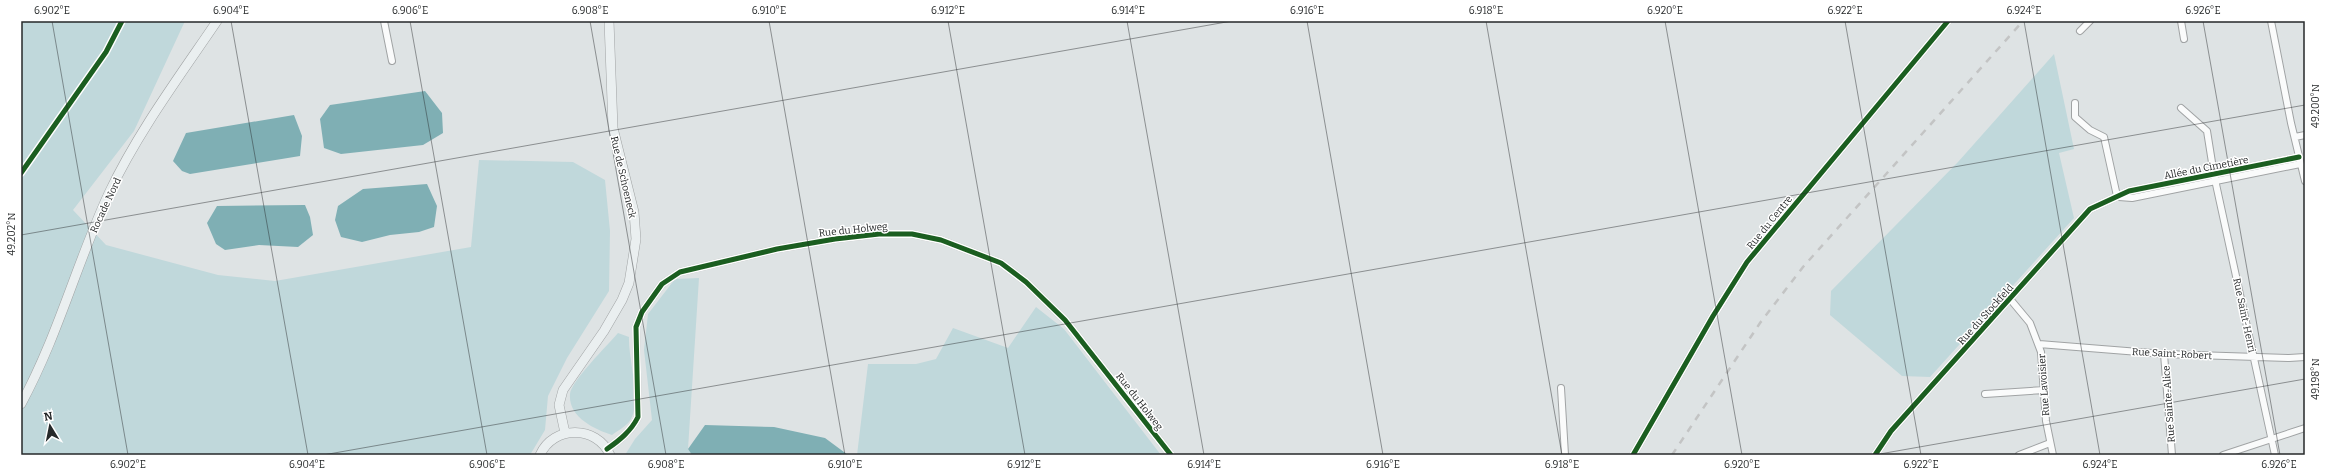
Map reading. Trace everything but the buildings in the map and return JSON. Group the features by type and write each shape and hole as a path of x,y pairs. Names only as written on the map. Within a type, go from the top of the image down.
{"main road":[{"name":"Rocade Nord","path":"21,404 39,371 110,192 152,117 217,21"},
{"name":"Rue de Schoeneck","path":"564,433 560,405 563,390 604,331 622,300 629,283 636,239 634,212 611,116 609,21"},
{"path":"540,455 547,444 564,433 573,432 590,435 608,452"}],"street":[{"path":"384,21 392,61"},
{"name":"Rue du Centre","path":"1633,455 1713,316 1747,262 1948,21"},
{"path":"2080,31 2090,21"},
{"path":"2181,21 2184,39"},
{"path":"2270,21 2299,160 2305,181"},
{"path":"2075,103 2075,117 2090,130 2104,137 2117,196"},
{"name":"Rue Saint-Henri","path":"2181,108 2207,131 2215,182 2275,455"},
{"path":"2295,137 2305,135"},
{"name":"Allée du Cimetière","path":"2117,196 2129,192 2214,175 2299,160"},
{"name":"Allée du Cimetière","path":"2117,196 2132,198 2215,182 2299,160"},
{"name":"Rue du Stockfeld","path":"1875,455 1891,431 2090,209 2117,196"},
{"name":"Rue du Holweg","path":"608,452 634,426 638,417 636,327 642,312 662,284 680,272 777,249 849,238 912,234 941,240 1001,263 1026,282 1065,320 1171,455"},
{"name":"Rue Lavoisier","path":"2010,299 2030,323 2039,344 2044,364 2046,421 2053,455"},
{"name":"Rue Saint-Robert","path":"2039,344 2164,354 2305,357"},
{"name":"Rue Sainte-Alice","path":"2164,354 2172,455"},
{"path":"1561,388 1565,455"},
{"path":"1985,394 2044,390"},
{"path":"2223,455 2305,428"},
{"path":"2019,455 2050,443"}],"shaded area":[{"path":"21,21 185,21 134,131 73,210 106,245 218,275 275,281 471,247 479,160 573,162 605,180 610,231 609,291 567,358 548,396 545,430 530,455 21,455"},
{"path":"2054,54 2074,149 2059,153 2074,218 1930,377 1902,376 1830,315 1831,291 1958,162"},
{"path":"699,278 688,449 692,455 625,455 635,439 652,420 644,350 648,314 675,279"},
{"path":"1036,307 1064,329 1161,455 857,455 868,364 916,364 936,359 953,328 1008,348"},
{"path":"618,333 629,337 635,405 629,422 612,435 584,421 573,409 570,402 570,394 572,388 583,372"}],"water":[{"path":"425,91 442,113 443,133 423,145 341,154 324,148 320,119 330,105"},
{"path":"294,115 302,136 300,156 190,174 182,171 173,161 186,133"},
{"path":"427,184 437,206 434,227 419,232 390,235 362,242 341,237 335,220 338,206 363,189"},
{"path":"305,205 310,217 313,235 298,247 259,245 225,250 216,244 207,223 217,206"},
{"path":"705,425 774,427 825,438 848,455 692,455 688,449"}],"railway":[{"path":"1672,455 1760,323 1803,267 2023,21"}],"cycle path":[{"path":"21,173 106,52 122,21"},
{"path":"1633,455 1713,316 1747,262 1948,21"},
{"path":"1875,455 1891,431 2090,209 2129,191 2299,157"},
{"path":"607,449 625,435 638,417 636,327 642,312 662,284 680,272 777,249 835,239 879,234 912,234 941,240 1001,263 1026,282 1065,320 1171,455"}]}
